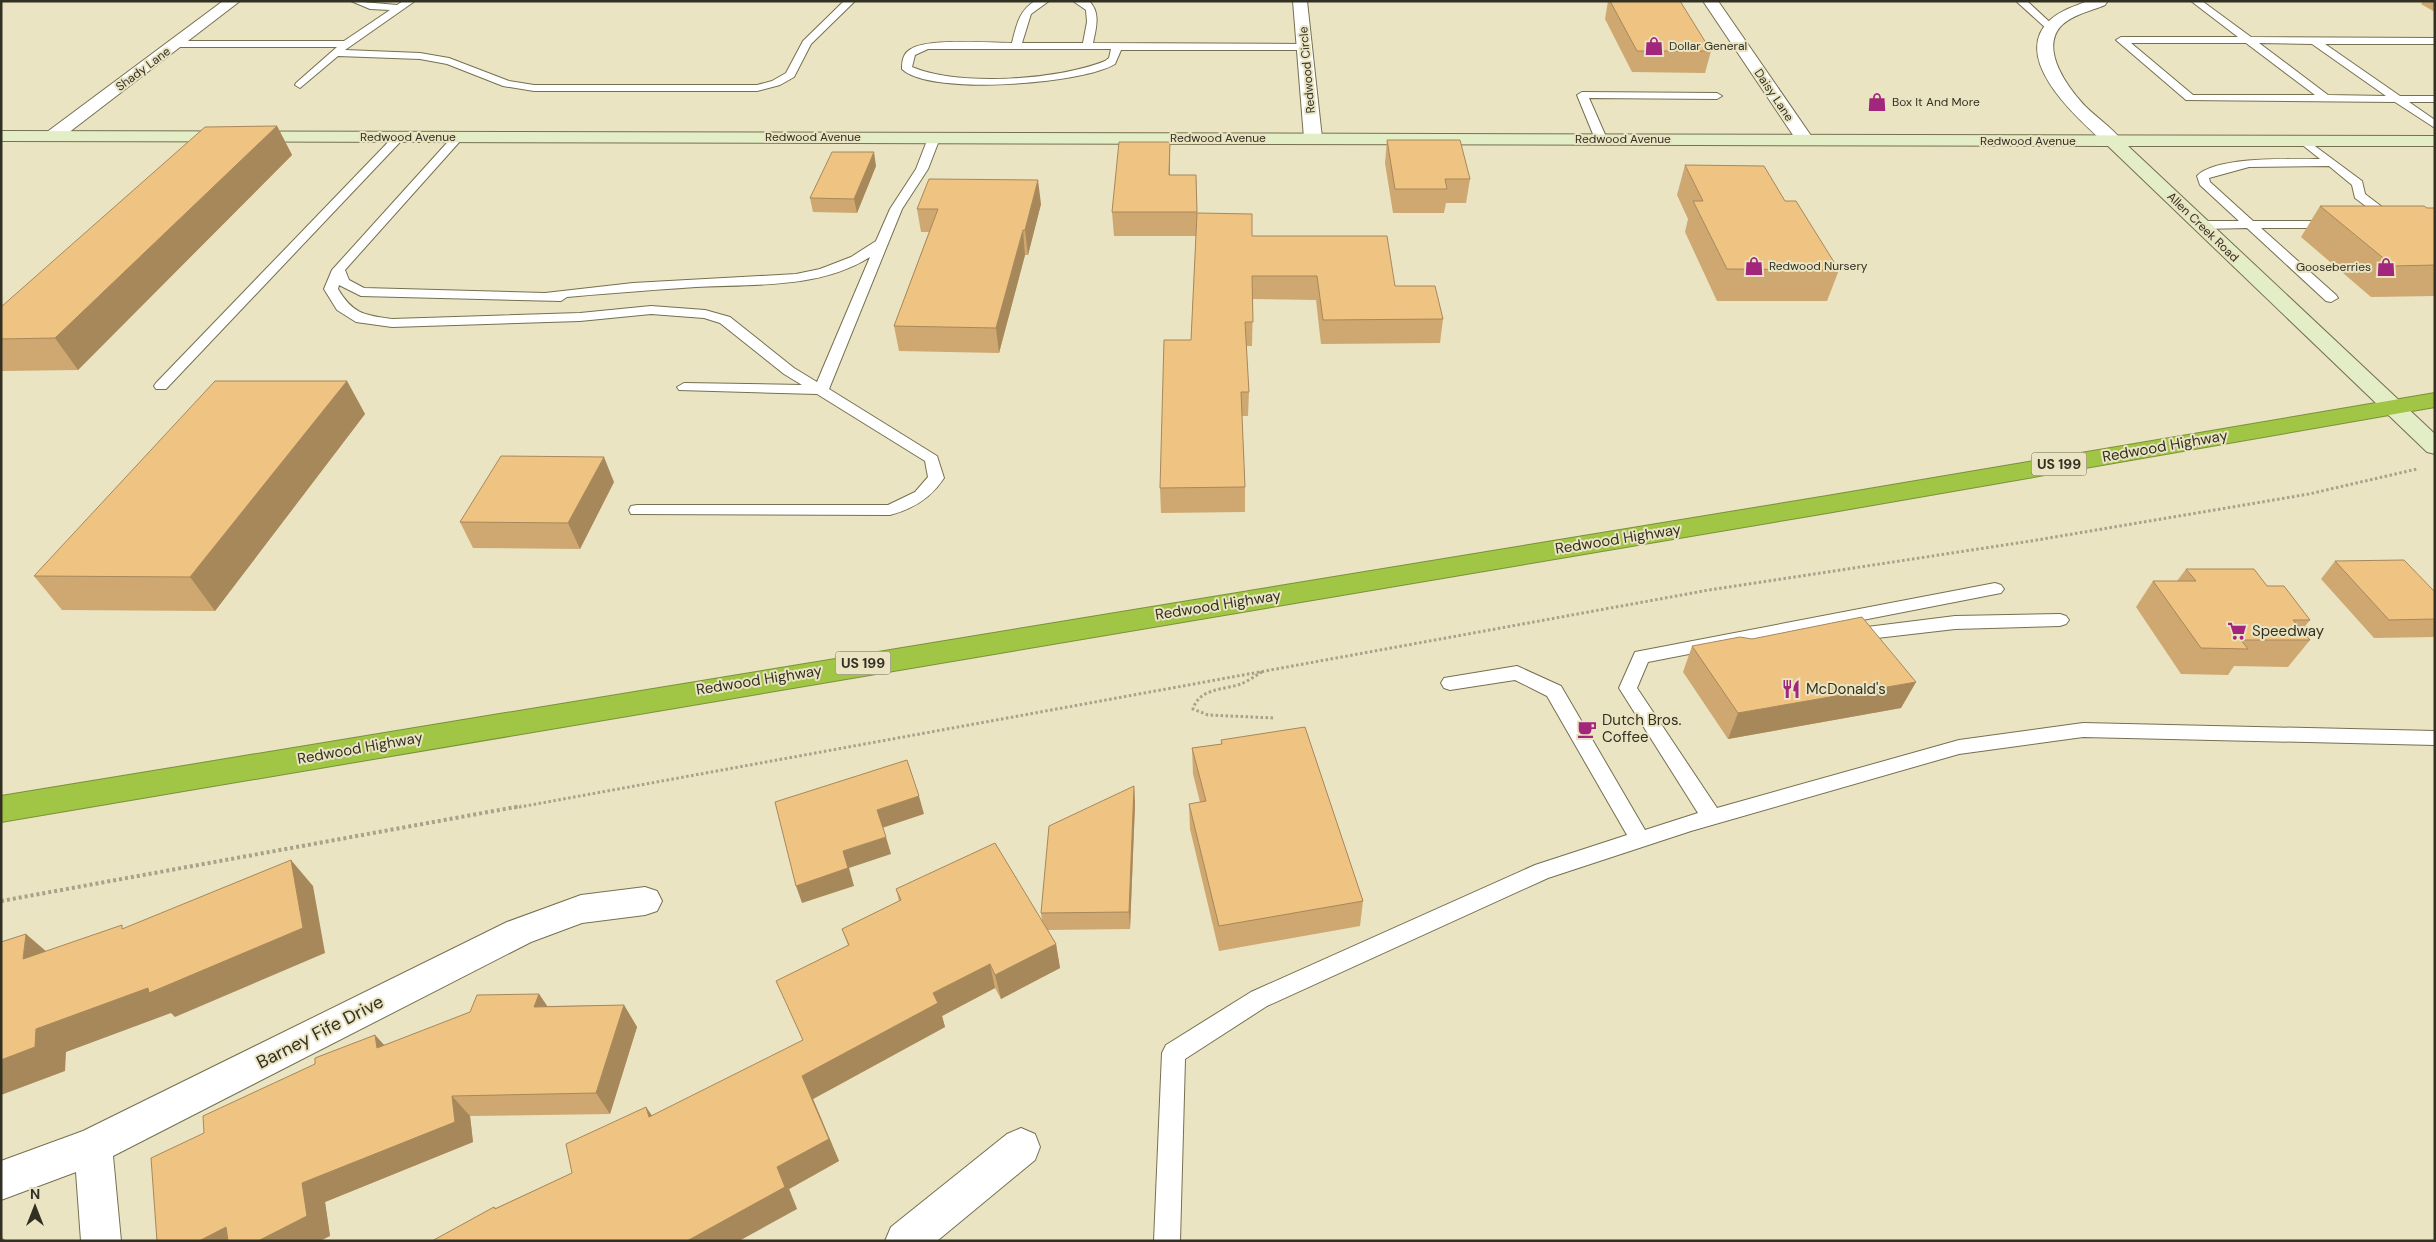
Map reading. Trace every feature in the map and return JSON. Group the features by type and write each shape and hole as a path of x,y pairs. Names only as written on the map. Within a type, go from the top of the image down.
{"highway":[{"name":"Redwood Highway","path":"1,809 2435,400"}],"main road":[{"name":"Redwood Avenue","path":"1,136 2435,141"},
{"name":"Allen Creek Road","path":"2114,141 2393,408 2430,457"}],"street":[{"name":"Shady Lane","path":"53,136 234,1"},
{"name":"Redwood Circle","path":"1300,1 1313,138"},
{"name":"Daisy Lane","path":"1710,1 1804,140"},
{"path":"2051,28 2060,19 2101,2"},
{"name":"Allen Creek Road","path":"2051,28 2047,38 2046,59 2050,71 2069,98 2114,141"},
{"name":"Barney Fife Drive","path":"1,1181 93,1146 519,932 581,909 645,901"},
{"path":"93,1146 101,1241"},
{"path":"905,1241 1021,1147"}],"lane":[{"path":"356,1 370,6 396,8"},
{"path":"300,85 346,44 396,8 410,1"},
{"path":"336,53 420,56 449,61 507,84 534,88 757,88 776,83 790,75 807,43 850,1"},
{"path":"1016,46 1026,12 1037,3 1044,1"},
{"path":"1078,1 1084,2 1091,9 1092,22 1087,46"},
{"path":"2021,1 2051,28"},
{"path":"2196,1 2325,98"},
{"path":"2435,40 2121,40 2190,98 2435,99"},
{"path":"2313,40 2435,126"},
{"path":"176,44 346,44"},
{"path":"1116,47 1116,55 1109,63 1090,69 1030,80 948,81 915,75 907,69 906,62 909,54 916,49 928,46 1305,47"},
{"path":"1601,139 1582,95 1717,96"},
{"path":"161,386 399,137"},
{"path":"458,137 338,270 331,289 342,307 361,319 392,323 580,317 651,310"},
{"path":"821,390 896,208 922,169 934,138"},
{"path":"2304,141 2358,184 2359,195 2390,219 2384,223 2375,223"},
{"path":"2330,162 2255,164 2231,167 2203,176 2204,183 2330,298"},
{"path":"2201,225 2346,224"},
{"path":"338,270 343,282 361,292 550,295 633,287 796,278 824,272 856,260 882,243"},
{"path":"550,295 651,310 705,314 725,320 789,371 932,459 936,478 921,496 890,510 637,510"},
{"path":"684,387 821,390"},
{"path":"1712,817 1628,688 1641,657 1995,588"},
{"path":"1838,638 1886,628 1970,620 2060,620"},
{"path":"1686,649 1741,656"},
{"path":"1450,683 1517,673 1554,691 1640,840"},
{"path":"1166,1241 1174,1053 1259,1000 1542,871 1712,817 1959,747 2083,730 2433,740"}],"path":[{"path":"1,901 1709,590 2031,541 2309,494 2430,457"},
{"path":"1265,670 1239,685 1199,697 1194,703 1193,709 1208,715 1274,718"}],"building":[{"path":"1610,1 1680,1 1711,51 1637,51"},
{"path":"277,126 55,338 1,339 1,307 205,127"},
{"path":"1387,140 1460,140 1470,179 1445,179 1447,189 1395,189"},
{"path":"1119,142 1170,142 1169,175 1196,175 1197,212 1112,212"},
{"path":"832,152 874,152 854,199 810,198"},
{"path":"1685,165 1764,166 1785,201 1796,201 1839,270 1727,269 1693,201 1703,201"},
{"path":"929,179 1038,180 996,328 894,326 938,209 917,209"},
{"path":"2320,206 2424,206 2435,208 2435,265 2393,266"},
{"path":"1197,213 1252,214 1252,236 1387,236 1395,286 1435,286 1443,319 1323,320 1317,276 1252,276 1253,322 1245,322 1249,392 1241,392 1245,487 1160,488 1164,340 1191,340"},
{"path":"215,381 347,381 190,577 34,576"},
{"path":"501,456 604,457 568,523 460,522"},
{"path":"2404,560 2435,592 2435,619 2389,620 2335,561"},
{"path":"2186,569 2254,569 2267,586 2284,586 2310,620 2293,620 2310,640 2241,640 2248,649 2201,648 2153,581 2196,581"},
{"path":"1862,617 1916,682 1738,713 1692,646 1740,637 1752,639"},
{"path":"1305,727 1363,901 1219,926 1189,804 1206,801 1192,748 1222,744 1221,740"},
{"path":"907,760 919,796 877,810 886,837 843,851 848,868 796,886 775,802"},
{"path":"1134,786 1129,912 1041,913 1049,826"},
{"path":"995,843 1056,944 995,975 990,964 933,993 938,1003 802,1076 829,1139 777,1167 785,1187 687,1241 432,1241 494,1207 495,1209 572,1173 566,1144 646,1107 649,1117 803,1040 776,981 849,945 842,929 901,900 896,889"},
{"path":"291,860 303,928 149,993 148,988 36,1029 35,1047 1,1060 1,942 26,934 23,959 122,925 122,929"},
{"path":"539,994 534,1007 624,1005 596,1093 452,1096 455,1122 302,1183 307,1216 258,1241 228,1241 226,1227 199,1241 157,1241 151,1158 204,1133 203,1116 315,1064 315,1058 375,1035 377,1048 470,1012 477,995"}],"place":[{"name":"Dollar General","path":"1654,46"},
{"name":"Box It And More","path":"1877,102"},
{"name":"Redwood Nursery","path":"1754,266"},
{"name":"Gooseberries","path":"2386,267"},
{"name":"Speedway","path":"2237,631"},
{"name":"McDonald's","path":"1791,689"},
{"name":"Dutch Bros. Coffee","path":"1587,729"}]}
